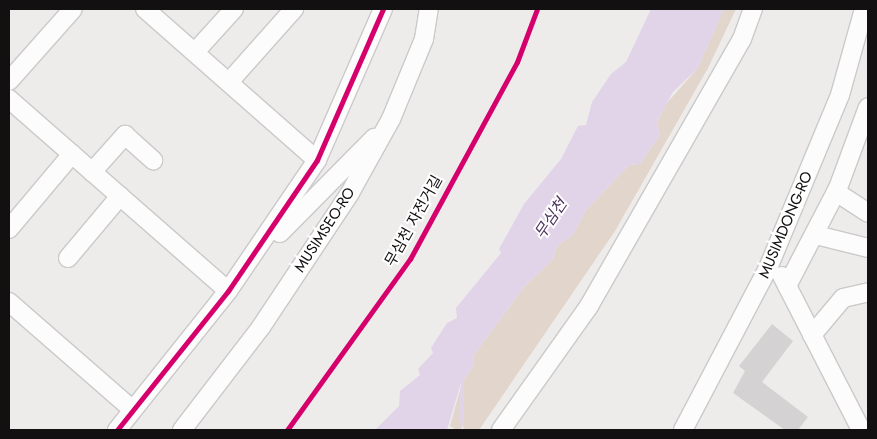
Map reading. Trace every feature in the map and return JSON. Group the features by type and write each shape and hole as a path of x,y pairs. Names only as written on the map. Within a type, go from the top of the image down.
{"street":[{"path":"9,81 73,9"},
{"path":"145,9 318,160"},
{"path":"195,52 234,9"},
{"path":"229,82 294,9"},
{"path":"117,430 228,291 318,160 383,9"},
{"name":"MUSIMSEO-RO","path":"182,430 266,319 350,193 392,119 424,39 429,9"},
{"path":"501,430 589,306 737,48 753,9"},
{"name":"MUSIMDONG-RO","path":"683,430 773,258 840,95 864,18"},
{"path":"9,99 228,291"},
{"path":"787,286 816,235 836,192 868,106"},
{"path":"245,267 258,261 300,208 326,188 392,119"},
{"path":"92,172 125,135 153,160"},
{"path":"9,229 72,154"},
{"path":"836,192 868,213"},
{"path":"68,258 120,196"},
{"path":"816,235 868,248"},
{"path":"773,258 861,430"},
{"path":"812,335 843,298 868,292"},
{"path":"9,302 133,410"}],"shaded area":[{"path":"724,9 736,9 708,68 615,231 479,430 464,430 464,380 474,364 473,356 524,287 553,259 557,246 573,235 586,210 629,165 640,164 660,135 657,122 666,104 697,69"},
{"path":"462,383 462,428 457,430 450,426"}],"water":[{"name":"무심천","path":"651,9 724,9 697,69 673,92 657,121 660,135 640,164 629,165 586,210 573,235 557,246 553,259 524,287 473,356 474,364 464,380 464,430 459,416 461,383 447,430 375,430 399,406 400,391 420,375 418,369 433,353 431,348 447,323 457,318 456,308 501,253 499,249 524,204 561,159 578,126 586,125 592,102 611,74 626,62"}],"building":[{"path":"772,324 793,341 762,382 808,417 798,430 785,430 733,393 745,371 739,366"}],"cycle path":[{"path":"117,430 228,291 317,160 383,9"},
{"name":"무심천 자전거길","path":"287,430 410,259 517,62 537,9"}]}
